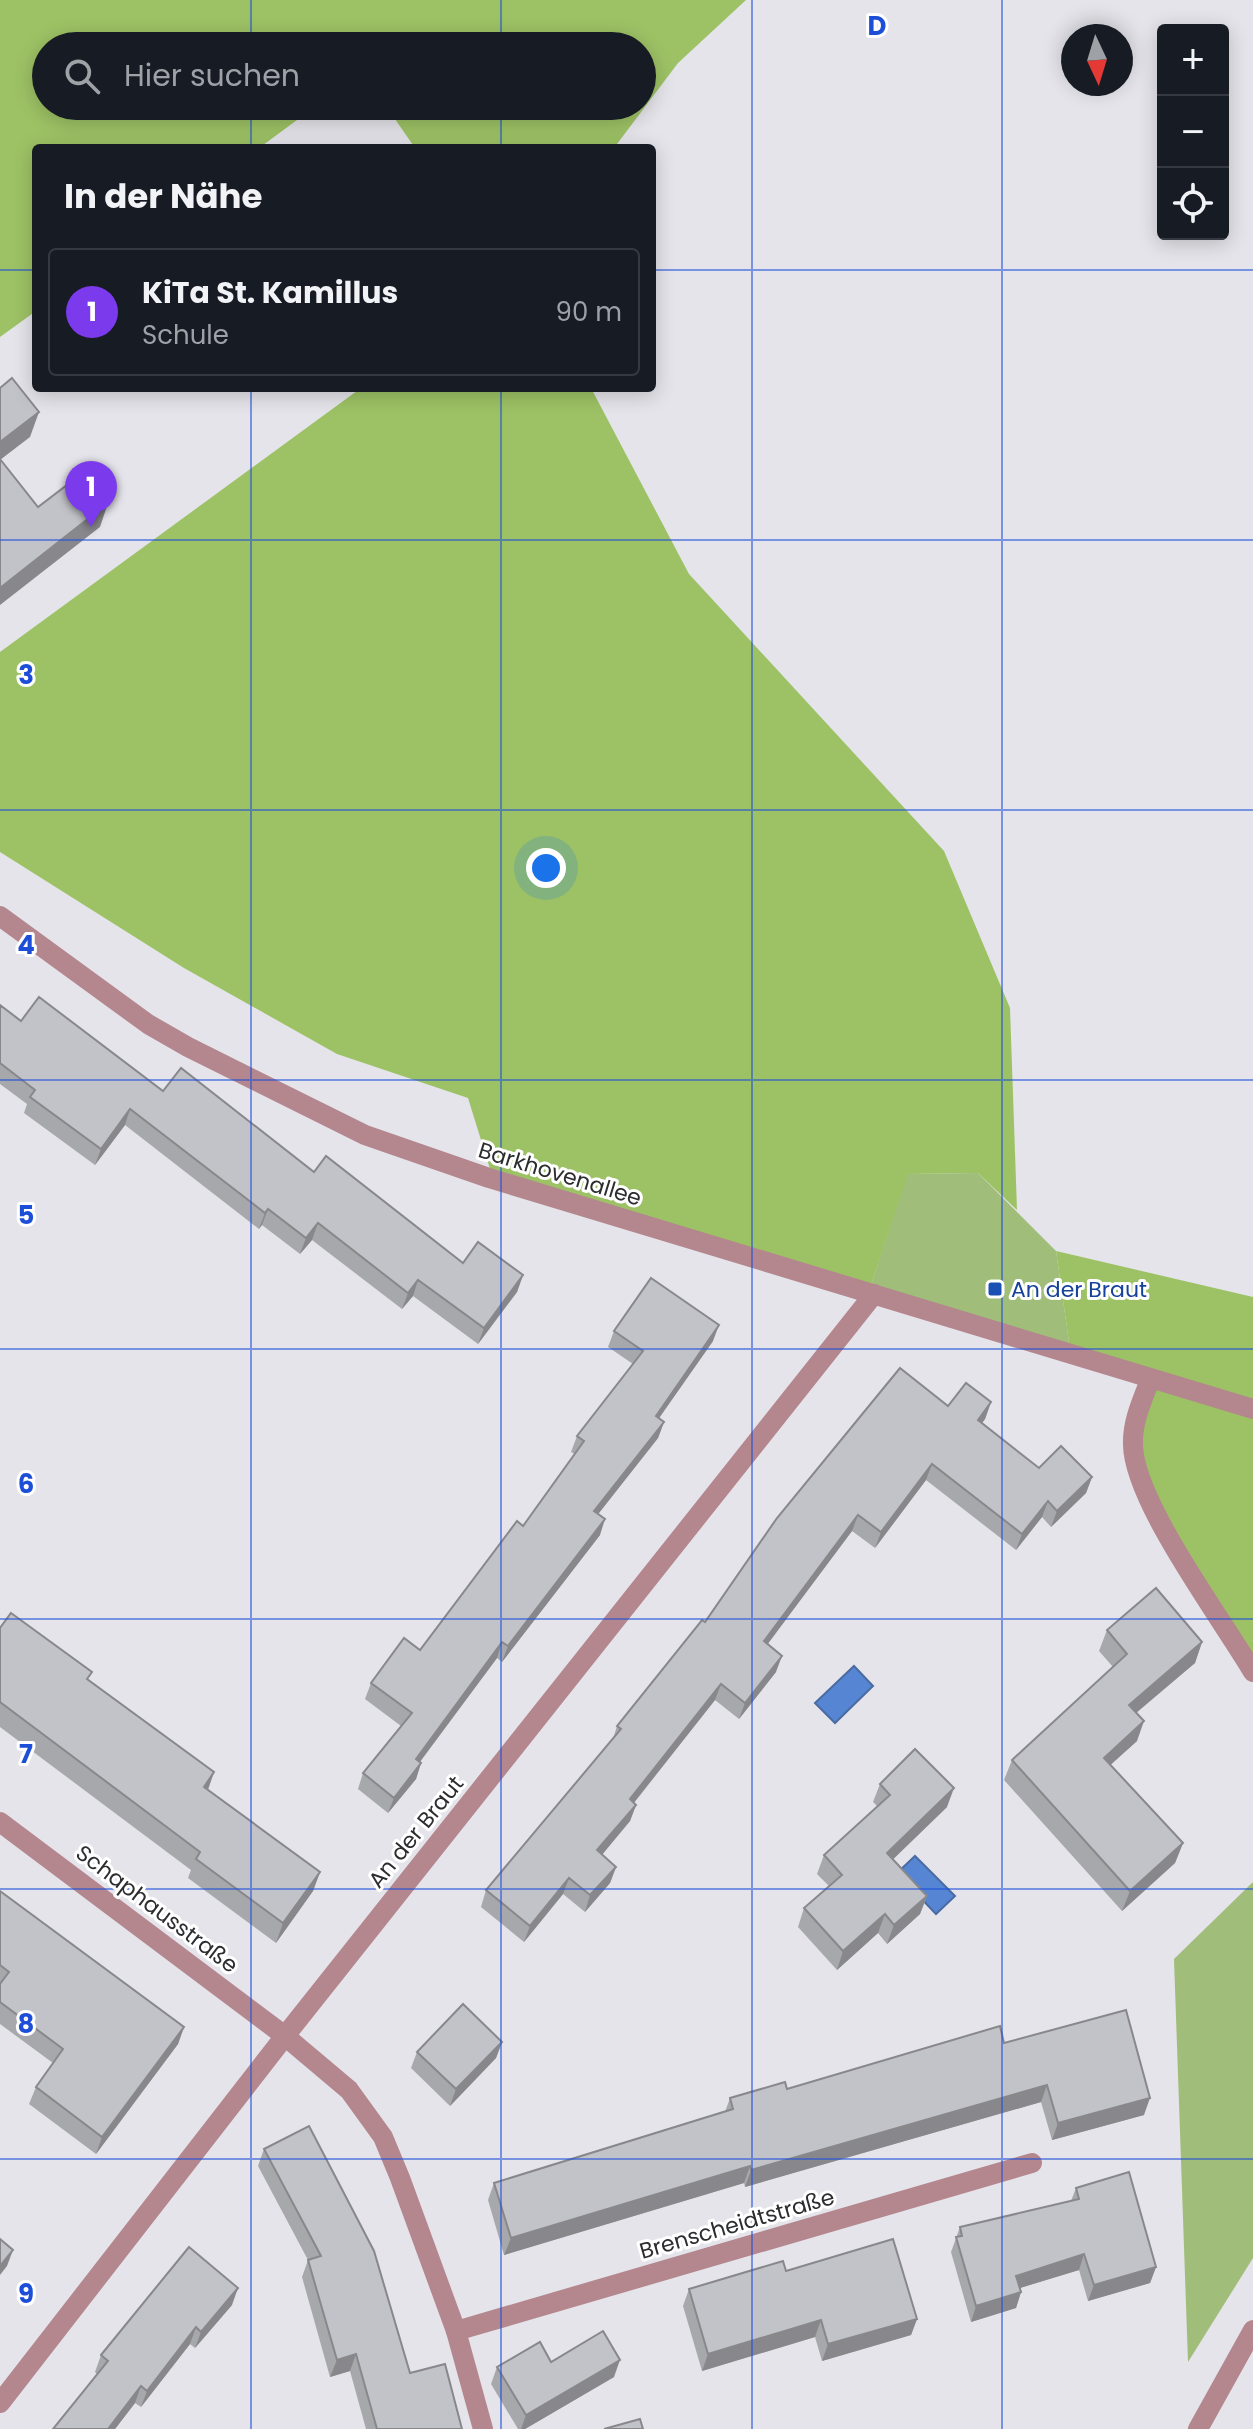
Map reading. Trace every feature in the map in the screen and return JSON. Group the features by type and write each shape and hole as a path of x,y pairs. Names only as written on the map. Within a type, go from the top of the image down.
{"street":[{"name":"Barkhovenallee","path":"0,916 148,1024 365,1135 476,1174 1253,1409"},
{"name":"An der Braut","path":"0,2403 285,2036 874,1294"},
{"path":"1150,1380 1136,1417 1133,1447 1141,1483 1154,1512 1253,1672"},
{"name":"Schaphausstraße","path":"0,1822 285,2036"},
{"path":"285,2036 349,2090 383,2137 456,2331 483,2429"},
{"name":"Brenscheidtstraße","path":"456,2331 1032,2163"},
{"path":"1198,2429 1253,2330"}],"green space":[{"path":"0,0 746,0 678,63 656,92 656,32 32,32 32,120 297,120 264,144 32,144 32,314 0,337"},
{"path":"396,120 635,120 617,144 412,144"},
{"path":"356,392 593,392 689,574 944,851 1010,1008 1017,1210 978,1173 908,1174 871,1285 490,1169 468,1098 337,1054 184,968 0,852 0,652"},
{"path":"978,1173 1056,1251 1070,1349 871,1285 907,1174"},
{"path":"1056,1251 1253,1297 1253,1663 1160,1512 1137,1448 1154,1387 1070,1349"},
{"path":"1253,1882 1253,2258 1188,2362 1174,1959"}],"water":[{"path":"854,1666 873,1686 835,1723 815,1703"},
{"path":"915,1856 955,1896 936,1914 897,1873"}],"building":[{"path":"12,378 39,412 0,442 0,388"},
{"path":"0,459 38,507 84,472 108,503 0,588"},
{"path":"39,997 163,1091 181,1068 314,1172 326,1156 463,1263 478,1242 523,1275 484,1328 418,1280 408,1293 318,1223 306,1238 268,1209 265,1213 130,1109 101,1149 30,1097 35,1090 0,1063 0,1005 21,1021"},
{"path":"651,1278 719,1325 656,1416 664,1422 594,1511 605,1519 508,1646 502,1642 416,1759 421,1763 394,1798 363,1773 412,1713 371,1683 404,1638 420,1650 517,1521 523,1526 584,1441 577,1436 643,1351 614,1331"},
{"path":"900,1368 948,1406 966,1383 991,1402 978,1420 1039,1468 1061,1446 1092,1477 1057,1511 1048,1501 1022,1534 932,1464 881,1532 858,1515 764,1641 782,1656 745,1703 721,1684 630,1799 636,1805 597,1850 616,1867 590,1895 569,1878 530,1926 486,1890 621,1729 617,1726 702,1620 705,1622 777,1518"},
{"path":"1156,1588 1202,1642 1129,1705 1144,1721 1104,1758 1183,1843 1130,1891 1012,1760 1127,1654 1107,1630"},
{"path":"11,1613 92,1672 87,1679 214,1772 204,1787 320,1872 283,1923 196,1859 200,1852 0,1702 0,1628"},
{"path":"915,1749 954,1788 887,1853 927,1896 894,1925 885,1914 843,1951 804,1908 842,1875 824,1855 890,1795 880,1784"},
{"path":"0,1891 184,2027 102,2137 36,2087 63,2049 0,2002 0,1984 9,1972 0,1965"},
{"path":"463,2004 502,2042 456,2089 417,2052"},
{"path":"1126,2010 1150,2098 1058,2123 1047,2085 751,2170 750,2166 511,2238 494,2183 733,2109 730,2098 785,2082 787,2089 1000,2026 1004,2043"},
{"path":"309,2126 374,2251 410,2373 445,2364 462,2429 377,2429 356,2354 337,2360 308,2260 321,2256 264,2149"},
{"path":"1129,2172 1156,2267 1094,2285 1084,2254 1016,2276 1021,2292 976,2306 956,2237 962,2236 960,2227 1079,2199 1076,2188"},
{"path":"0,2239 13,2250 0,2266"},
{"path":"893,2239 917,2319 828,2344 821,2320 708,2354 689,2289 783,2261 786,2271"},
{"path":"189,2247 238,2288 201,2332 196,2327 147,2391 141,2386 108,2429 53,2429 108,2361 101,2355"},
{"path":"603,2331 620,2360 526,2415 497,2367 540,2342 551,2362"},
{"path":"640,2419 643,2429 604,2429"}],"place":[{"name":"KiTa St. Kamillus","path":"91,527"},
{"name":"An der Braut","path":"995,1289"}]}
